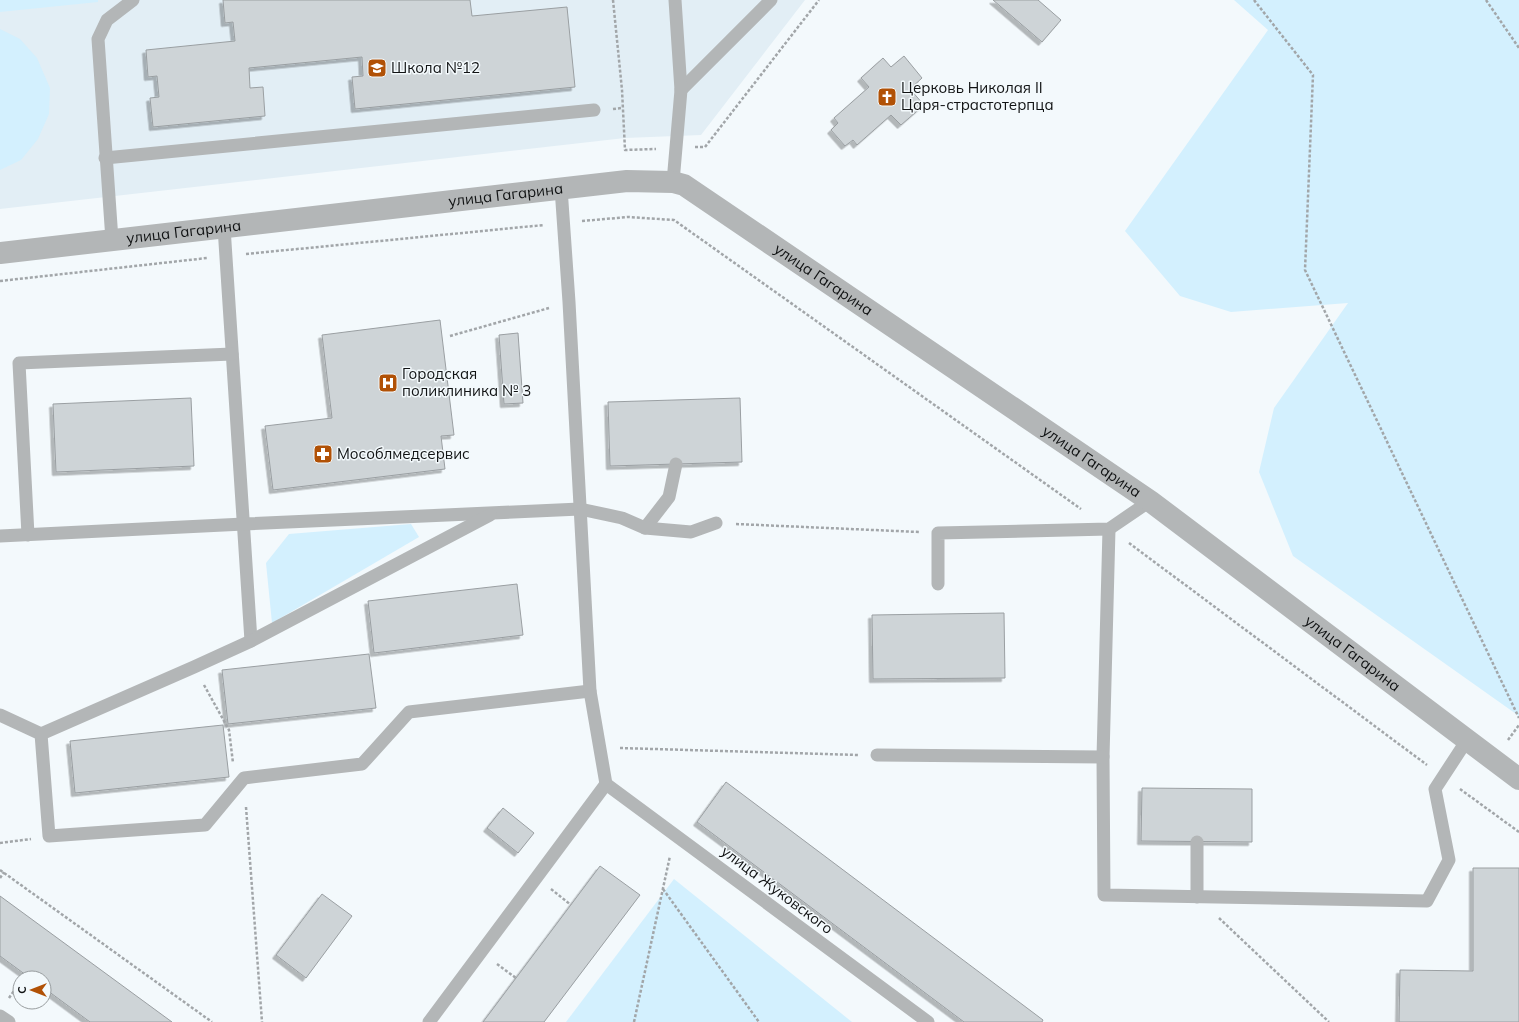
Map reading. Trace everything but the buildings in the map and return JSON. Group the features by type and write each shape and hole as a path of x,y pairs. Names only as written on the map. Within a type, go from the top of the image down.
{"street":[{"name":"улица Гагарина","path":"0,253 626,181 673,182 684,185 1150,501 1519,779"}],"lane":[{"path":"112,240 105,158 98,39 107,20 134,0"},
{"path":"673,182 681,90 675,0"},
{"path":"681,90 771,0"},
{"path":"105,158 594,110"},
{"path":"429,1022 606,784 590,691 569,302 561,188"},
{"path":"224,227 251,641"},
{"path":"28,535 19,363 232,354"},
{"path":"645,528 669,497 676,464"},
{"path":"938,584 938,533 1109,528 1150,501"},
{"path":"0,536 580,510 622,518 645,528 691,532 716,523"},
{"path":"0,715 41,734 251,641 494,513"},
{"path":"1109,528 1103,757 1104,895 1427,901 1449,860 1435,789 1467,740"},
{"path":"41,734 49,836 206,825 244,778 362,764 409,712 590,691"},
{"path":"877,756 1103,757"},
{"name":"улица Жуковского","path":"606,784 928,1022"},
{"path":"1197,842 1197,897"},
{"path":"0,1016 8,1022"}],"path":[{"path":"613,0 622,90 625,150"},
{"path":"705,147 819,0"},
{"path":"1254,0 1313,75 1305,270 1519,718"},
{"path":"1486,0 1519,48"},
{"path":"0,281 226,256 628,217 674,220 1109,528 1519,832"},
{"path":"450,336 569,302"},
{"path":"716,523 938,533"},
{"path":"194,667 228,730 234,771 244,778 262,1022"},
{"path":"600,747 877,756"},
{"path":"634,1022 675,835"},
{"path":"0,843 49,836"},
{"path":"0,870 212,1022"},
{"path":"0,878 4,872"},
{"path":"536,878 571,905"},
{"path":"663,889 759,1022"},
{"path":"1197,897 1329,1022"}],"shaded area":[{"name":"Школа №12","path":"0,0 805,0 701,135 625,138 0,209"},
{"path":"0,0 98,0 98,2 0,12"},
{"path":"1234,0 1519,0 1519,716 1293,556 1259,472 1274,408 1348,303 1231,312 1180,296 1125,231 1268,30"},
{"path":"0,29 20,39 37,58 50,88 49,114 38,139 21,160 0,170"},
{"path":"411,524 419,537 272,623 266,563 289,534"},
{"path":"674,879 852,1022 566,1022"}],"place":[{"name":"Школа №12","path":"377,68"},
{"name":"Церковь Николая II Царя-страстотерпца","path":"887,97"},
{"name":"Городская поликлиника № 3","path":"388,383"},
{"name":"Мособлмедсервис","path":"323,454"}]}
